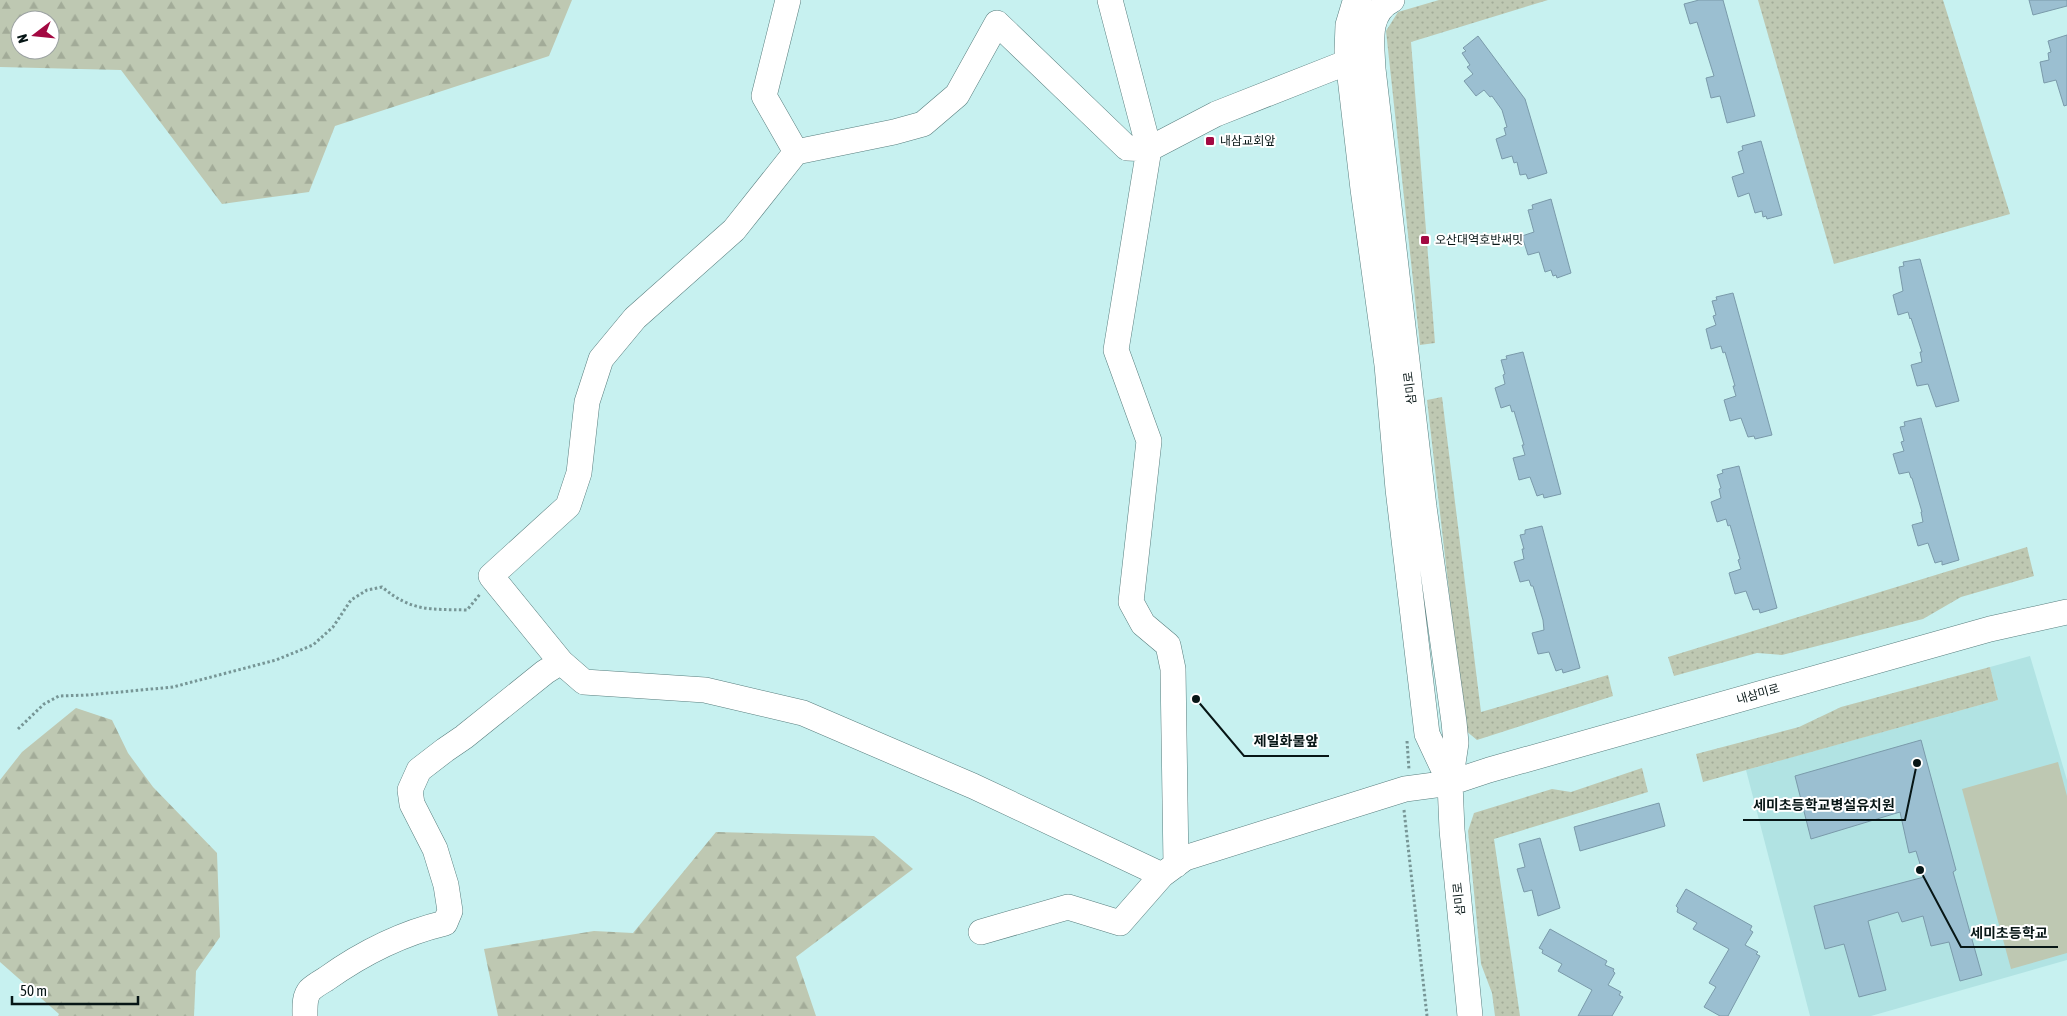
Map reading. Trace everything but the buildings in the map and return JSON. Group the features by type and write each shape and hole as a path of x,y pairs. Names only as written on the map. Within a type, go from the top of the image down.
{"street":[{"path":"788,0 764,96 796,152"},
{"path":"981,932 1068,907 1120,923 1169,870 1173,669 1168,645 1143,624 1131,602 1149,441 1116,350 1150,149 1110,0"},
{"name":"삼미로","path":"1359,0 1354,5 1348,25 1348,62 1387,366 1398,489 1428,734 1450,783"},
{"name":"삼미로","path":"1392,0 1383,5 1373,19 1373,69 1424,507 1454,722 1456,743 1450,783 1452,830 1470,1016"},
{"path":"1169,870 802,712 705,690 584,682 561,662 491,576 568,506 579,473 587,402 600,359 635,318 734,230 796,152 894,132 923,124 957,95 996,23 1127,148 1150,149 1216,114 1348,62"},
{"name":"내삼미로","path":"1169,870 1184,858 1405,789 1450,783 1489,770 1990,629 2067,612"},
{"path":"305,1016 306,1000 310,990 332,975 373,950 430,926 445,923 450,911 446,885 435,849 412,804 410,790 419,770 464,737 545,672 561,662"}],"path":[{"path":"18,729 44,704 59,696 173,687 276,660 313,645 333,627 351,600 367,590 382,587 396,598 421,609 467,610 485,588 491,576"}],"shaded area":[{"path":"2030,656 2067,780 2067,960 1871,1016 1810,1016 1746,770 1998,700 1990,667"}],"green space":[{"path":"0,0 572,0 549,56 335,126 309,192 222,204 121,70 0,67"},
{"path":"1439,0 1548,0 1411,42 1435,343 1420,345 1386,31 1398,12"},
{"path":"1758,0 1943,0 2010,214 1834,264"},
{"path":"1442,397 1481,712 1608,675 1613,696 1477,740 1465,730 1427,400"},
{"path":"2027,547 2034,576 1961,597 1923,619 1782,655 1757,653 1674,676 1668,657"},
{"path":"1990,667 1998,700 1703,782 1696,754 1799,727 1841,707"},
{"path":"76,708 112,720 128,753 153,787 217,853 220,937 196,971 194,1016 58,1016 59,1014 0,962 0,780 22,752"},
{"path":"2058,762 2067,796 2067,953 2011,969 1962,789"},
{"path":"1642,768 1648,792 1494,839 1520,1016 1495,1016 1492,993 1481,964 1468,831 1474,813 1552,789 1571,792"},
{"path":"716,832 874,836 913,869 796,957 816,1016 498,1016 484,949 594,931 633,933"}],"place":[{"name":"내삼교회앞","path":"1210,141"},
{"name":"오산대역호반써밋","path":"1425,240"},
{"name":"제일화물앞","path":"1196,699"},
{"name":"세미초등학교병설유치원","path":"1917,763"},
{"name":"세미초등학교","path":"1920,870"}]}
